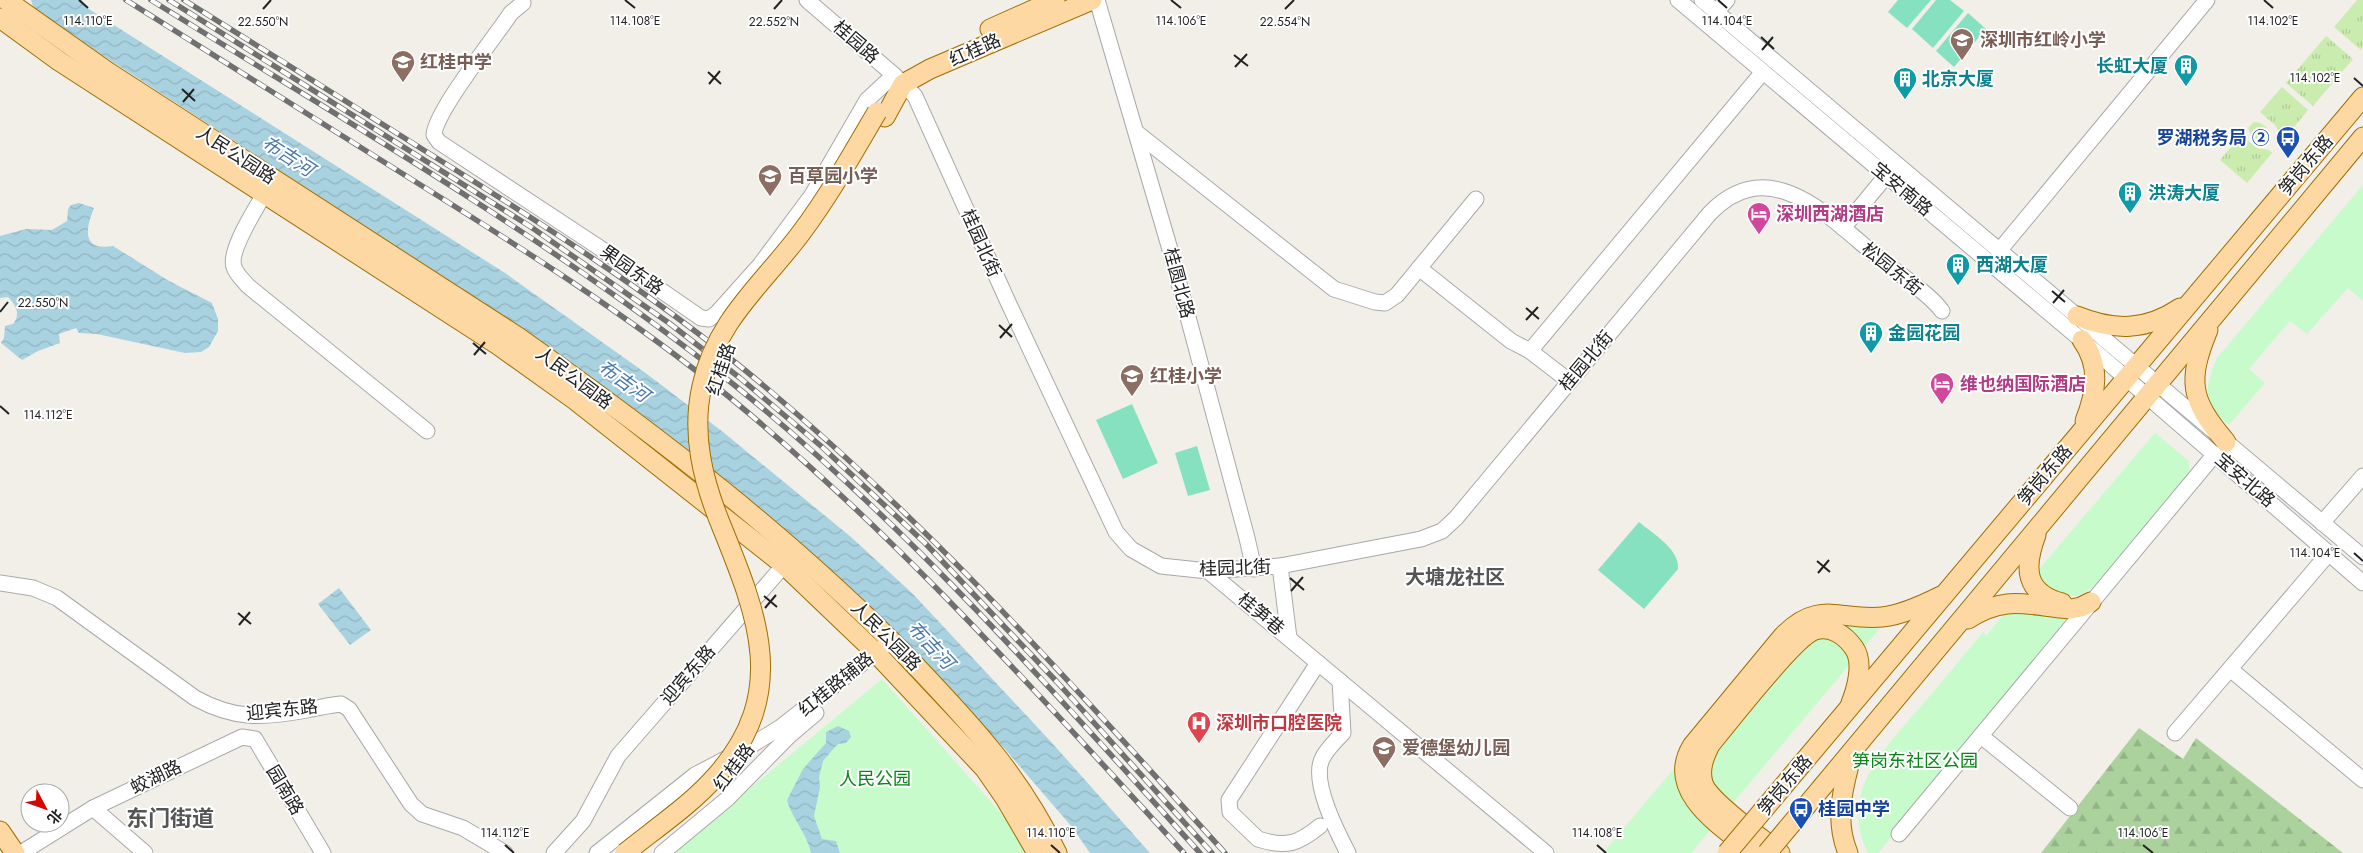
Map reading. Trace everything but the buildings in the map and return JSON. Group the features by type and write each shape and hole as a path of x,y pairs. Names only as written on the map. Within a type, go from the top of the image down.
{"main road":[{"name":"人民公园路","path":"6,0 108,72 518,337 672,453 790,558 985,769 1005,798 1037,853"},
{"name":"红桂路","path":"642,853 719,789 745,757 763,719 771,682 772,648 765,611 722,500 710,454 708,411 714,378 728,343 736,330 819,227 899,80 1055,0"},
{"name":"红桂路","path":"899,80 930,69 1092,0"},
{"name":"人民公园路","path":"0,18 59,61 498,345 790,558 826,577 892,642 969,723 1010,771 1025,794 1057,853"},
{"name":"笋岗东路","path":"1727,853 2363,97"},
{"name":"红桂路","path":"619,846 717,775 742,739 756,703 761,656 756,617 747,588 710,498 699,452 698,408 707,366 723,330 820,206 881,114"},
{"name":"笋岗东路","path":"1767,853 2363,137"},
{"path":"2077,316 2108,326 2142,326 2164,318 2195,297"},
{"path":"2214,315 2198,361 2194,386 2202,410 2221,448"},
{"path":"2080,433 2092,400 2096,375 2093,357 2082,340"},
{"path":"2039,526 2030,550 2028,564 2030,580 2034,588 2055,601 2072,604 2091,602"},
{"path":"1755,853 1708,815 1693,797 1688,788 1684,766 1686,755 1692,746 1783,636 1802,621 1823,613 1854,617 1884,617 1922,605 1944,594"},
{"path":"1953,629 1985,608 2002,603 2071,609 2081,608 2091,602"},
{"path":"1780,853 1718,803 1708,792 1702,773 1703,761 1710,745 1793,648 1814,630 1826,628 1835,631 1856,651 1858,676 1852,700 1845,714"},
{"path":"1848,853 1841,822 1841,802 1854,749"},
{"path":"0,831 15,853"}],"street":[{"name":"桂园路","path":"807,0 899,80"},
{"name":"桂圆北路","path":"1097,0 1209,396 1254,569"},
{"name":"宝安南路","path":"1678,0 1762,73 2082,340 2131,372"},
{"name":"宝安南路","path":"1702,0 2077,316 2131,372"},
{"path":"1716,12 1727,0"},
{"path":"1999,251 2207,0"},
{"name":"果园东路","path":"527,1 511,13 452,98 439,118 434,135 439,142 597,246 701,318 709,319 717,313 765,258 812,195 867,100 899,80"},
{"path":"1530,351 1762,73"},
{"name":"桂园北街","path":"899,80 914,96 1116,532 1131,549 1161,566 1208,571 1280,566 1421,540 1442,531 1456,518 1710,213"},
{"path":"1136,133 1334,289 1375,302 1385,303 1397,295 1476,199"},
{"path":"1843,228 1886,176"},
{"name":"松园东街","path":"1710,213 1722,201 1736,192 1766,188 1794,193 1843,228 1942,311"},
{"path":"264,194 236,249 233,266 237,272 248,286 427,431"},
{"path":"1419,268 1511,340 1530,351 1569,381"},
{"name":"宝安北路","path":"2131,372 2221,448 2322,523 2363,558"},
{"path":"1899,834 2221,448"},
{"name":"宝安北路","path":"2221,448 2329,554 2363,583"},
{"path":"2322,523 2363,476"},
{"path":"2175,733 2329,554"},
{"name":"迎宾东路","path":"554,853 583,821 618,756 790,558"},
{"path":"1280,566 1290,638"},
{"name":"桂笋巷","path":"1208,571 1546,853"},
{"name":"迎宾东路","path":"0,583 33,588 56,598 196,698 215,709 232,715 254,717 341,704 349,710 411,804 422,814 463,828 505,853"},
{"name":"红桂路辅路","path":"597,853 619,846 695,775 750,746 796,716 892,642"},
{"name":"红桂路辅路","path":"662,853 727,799 790,735 870,669 878,654"},
{"path":"1318,663 1229,800 1230,812 1258,839 1286,844 1303,840 1320,826"},
{"path":"2230,668 2363,780"},
{"path":"1340,681 1343,733 1322,758 1320,779 1331,818 1348,853"},
{"path":"1981,736 2070,808"},
{"name":"蛟湖路","path":"21,853 93,808 242,737"},
{"name":"园南路","path":"242,737 255,739 323,853"},
{"path":"93,808 145,853"}],"green space":[{"path":"1898,0 1931,0 1907,28 1888,12"},
{"path":"1936,0 1950,0 1964,11 1933,48 1912,29"},
{"path":"2357,0 2363,0 2363,47 2361,50 2334,27"},
{"path":"1968,13 1986,29 1954,67 1936,51"},
{"path":"2326,36 2353,59 2313,106 2286,83"},
{"path":"2282,87 2308,110 2283,140 2276,126 2260,112"},
{"path":"2254,122 2265,126 2270,133 2267,141 2262,142 2252,136 2248,128"},
{"path":"2241,135 2257,148 2269,150 2272,153 2247,183 2220,160"},
{"path":"2363,185 2363,301 2348,288 2307,334 2290,321 2249,369 2265,383 2229,425 2214,409 2208,394 2210,378 2217,358"},
{"path":"1132,404 1158,463 1123,479 1096,420"},
{"path":"2155,433 2189,461 2189,473 2101,580 2078,595 2068,596 2055,593 2044,585 2041,580 2040,568"},
{"path":"1197,446 1210,490 1188,496 1175,453"},
{"path":"1639,522 1665,542 1675,555 1678,569 1644,609 1598,570"},
{"name":"笋岗东社区公园","path":"2008,609 2056,615 2066,619 2065,624 1878,853 1868,853 1860,831 1858,817 1861,794 1870,771 1892,740 1983,632 1987,635"},
{"path":"1887,620 1691,853 1603,853 1794,626"},
{"name":"人民公园","path":"882,679 1024,839 1029,853 672,853"},
{"path":"2139,728 2183,759 2196,738 2343,853 2041,853"}],"water":[{"name":"布吉河","path":"31,0 82,0 86,7 95,13 505,273 647,374 723,432 851,537 913,594 1053,744 1150,853 1090,853 1072,827 1004,748 871,609 749,501 582,371 408,254 56,25 33,7"},
{"path":"79,203 94,208 88,231 88,237 91,242 103,247 113,246 169,281 212,303 218,319 218,331 209,347 201,352 185,353 97,334 79,333 76,328 59,334 60,343 38,351 22,360 1,343 4,338 5,326 13,324 17,313 15,306 8,297 0,298 0,236 26,229 52,230 67,221 68,209 71,205"},
{"path":"339,588 371,630 350,645 318,604"},
{"path":"838,726 849,731 851,737 846,743 838,744 823,761 814,816 822,839 836,841 840,853 811,853 787,800 803,769 826,743 826,732"}],"railway":[{"path":"126,0 533,256 652,337 728,396 790,448 964,616 1184,853"},
{"path":"151,0 374,137 521,231 664,331 733,384 797,437 918,550 1032,669 1200,853"},
{"path":"169,0 531,227 669,323 740,378 821,446 925,543 1057,682 1212,853"},
{"path":"184,0 556,234 672,314 746,371 811,426 935,542 1111,727 1225,853"}],"place":[{"name":"深圳市红岭小学","path":"1962,61"},
{"name":"红桂中学","path":"403,83"},
{"name":"长虹大厦","path":"2186,87"},
{"name":"北京大厦","path":"1905,100"},
{"name":"罗湖税务局 ②","path":"2288,159"},
{"name":"百草园小学","path":"770,197"},
{"name":"洪涛大厦","path":"2130,214"},
{"name":"深圳西湖酒店","path":"1759,235"},
{"name":"西湖大厦","path":"1958,286"},
{"name":"金园花园","path":"1871,354"},
{"name":"红桂小学","path":"1132,397"},
{"name":"维也纳国际酒店","path":"1942,405"},
{"name":"深圳市口腔医院","path":"1199,744"},
{"name":"爱德堡幼儿园","path":"1384,769"},
{"name":"桂园中学","path":"1801,830"}],"district":[{"name":"大塘龙社区","path":"1455,577"},
{"name":"东门街道","path":"170,818"}]}
